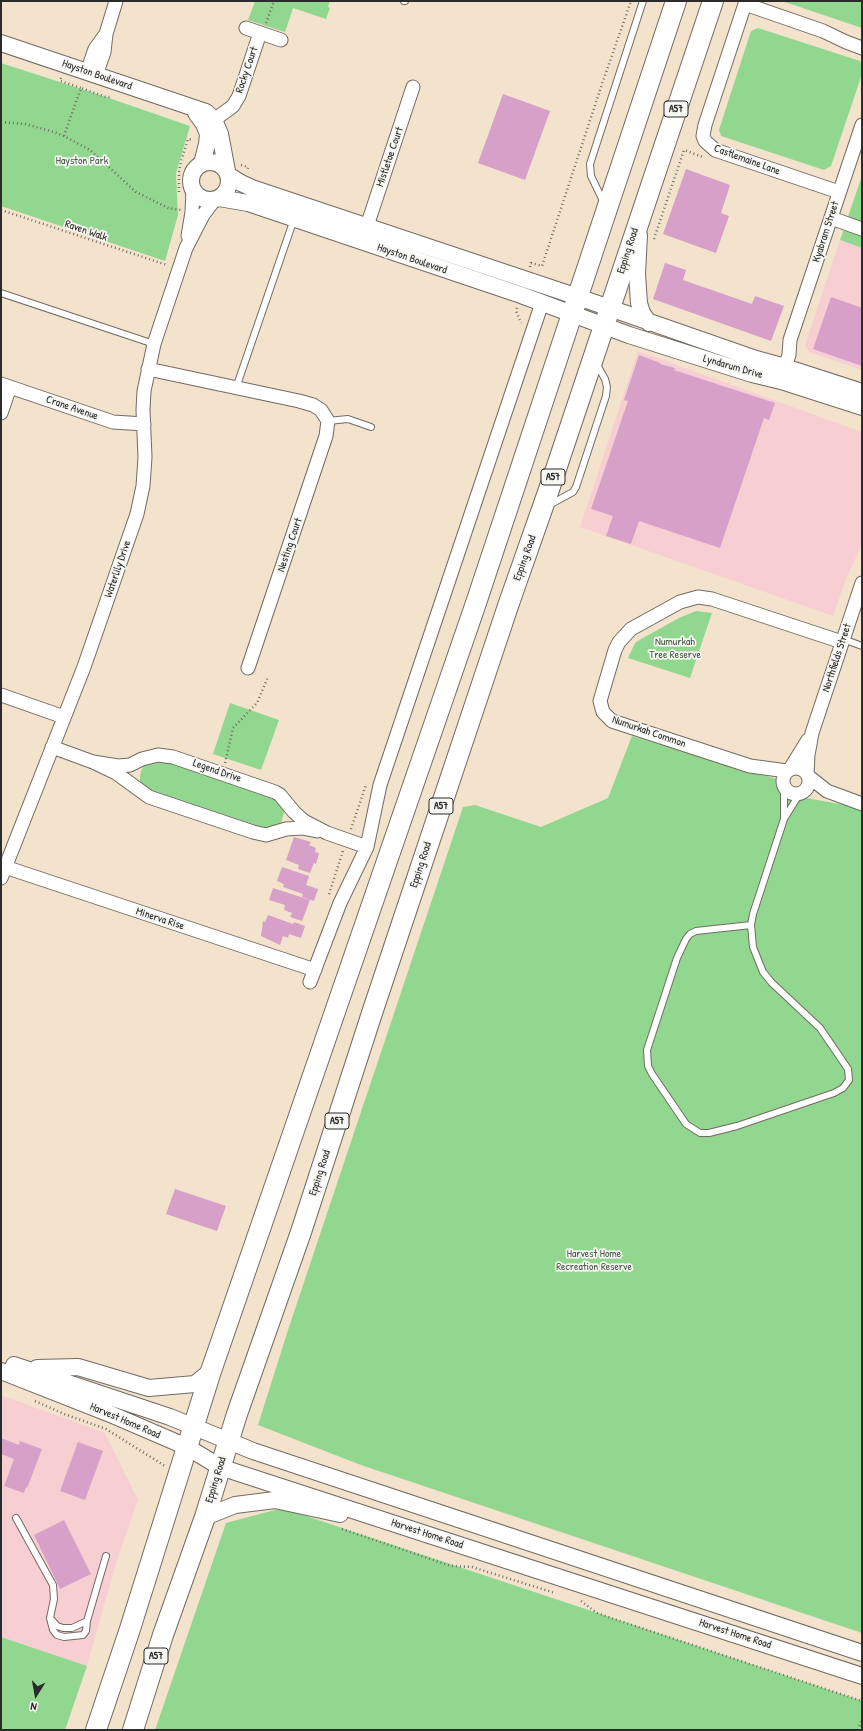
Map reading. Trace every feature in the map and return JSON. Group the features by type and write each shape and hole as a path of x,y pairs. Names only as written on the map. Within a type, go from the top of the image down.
{"main road":[{"path":"96,1730 180,1475 187,1447 211,1371 478,595 676,1"},
{"name":"Epping Road","path":"133,1730 163,1635 204,1518 228,1440 301,1232 446,789 594,358 639,218 713,1"}],"street":[{"path":"92,73 104,52 106,34 116,1"},
{"path":"746,3 823,31 862,48"},
{"name":"Castlemaine Lane","path":"746,3 705,125 703,136 705,141 715,150 839,192"},
{"name":"Rocky Court","path":"246,28 263,28 281,40"},
{"name":"Rocky Court","path":"209,122 233,106 239,96 263,28"},
{"path":"823,31 862,39"},
{"name":"Hayston Boulevard","path":"2,43 192,107 220,134 231,170 243,184 547,287 575,306"},
{"name":"Mistletoe Court","path":"366,226 413,87"},
{"name":"Hayston Boulevard","path":"202,164 207,144 209,122"},
{"name":"Kyabram Street","path":"779,373 782,352 790,340 862,125"},
{"path":"207,162 218,164 231,170 228,188 217,199 210,200 186,193 193,172 202,164 207,162"},
{"name":"Waterlily Drive","path":"186,193 186,248"},
{"name":"Hayston Boulevard","path":"217,199 248,203 542,303 575,306 607,317"},
{"name":"Waterlily Drive","path":"3,872 84,667 137,514 143,486 145,457 143,404 148,369 154,344 186,248 203,215 217,199"},
{"path":"639,218 637,274 639,303 642,313 649,323"},
{"path":"831,218 862,229"},
{"path":"362,242 366,226"},
{"path":"367,847 380,785 547,287"},
{"name":"Lyndarum Drive","path":"607,317 649,323 756,359 779,373 862,407"},
{"name":"Lyndarum Drive","path":"607,317 752,374 779,373 862,392"},
{"path":"148,369 313,405 321,410 328,421"},
{"path":"1,413 5,386"},
{"name":"Crane Avenue","path":"5,386 113,422 144,424"},
{"name":"Nesting Court","path":"248,668 326,436 328,421"},
{"name":"Northfields Street","path":"807,775 808,755 812,733 862,583"},
{"name":"Numurkah Common","path":"786,777 619,724 607,717 600,706 600,695 619,642 631,629 680,602 698,597 712,599 843,641"},
{"path":"1,695 64,717"},
{"name":"Northfields Street","path":"786,777 812,733"},
{"name":"Legend Drive","path":"52,747 94,762 116,773 150,796 253,832 266,835 286,829 302,828 327,833 367,847"},
{"name":"Legend Drive","path":"94,762 118,766 130,765 142,759 158,755 173,757 275,792 280,795 294,812 304,821 327,833"},
{"path":"135,786 136,769 142,759"},
{"path":"843,797 802,792 791,793 786,777 801,769 827,791 862,804"},
{"path":"802,792 808,785 807,775"},
{"path":"275,833 285,824 288,815 286,803"},
{"name":"Minerva Rise","path":"3,872 313,976 340,903 367,847"},
{"name":"Harvest Home Road","path":"1,1362 125,1401 194,1426 253,1451 862,1653"},
{"path":"25,1369 78,1367 149,1388 195,1384 211,1371"},
{"name":"Harvest Home Road","path":"1,1371 108,1413 187,1447 220,1467 862,1676"},
{"path":"204,1518 235,1505 275,1500 426,1533"}],"lane":[{"path":"607,208 590,176 590,164 643,1"},
{"path":"236,388 294,219"},
{"path":"1,293 154,344"},
{"path":"328,421 348,419 371,427"},
{"path":"843,641 862,646"},
{"path":"751,925 696,931 690,934 677,958 647,1050 648,1066 652,1074 686,1124 700,1133 709,1134 737,1126 834,1093 843,1088 849,1080 848,1069 820,1028 782,993 763,972 753,947 751,925 753,914 784,819 786,777"},
{"path":"784,819 802,792"},
{"path":"16,1518 53,1585 54,1599 50,1618 53,1630 57,1635 64,1637 83,1635 86,1632 87,1621 106,1556"},
{"path":"50,1618 57,1626 63,1628 72,1628 87,1621"}],"path":[{"path":"263,28 274,1"},
{"path":"64,136 81,88 110,97 113,95 118,82"},
{"path":"1,122 25,124 64,136 94,154 136,192 160,204 186,211"},
{"path":"186,193 179,172 188,139 207,144"},
{"path":"654,240 684,150 712,160 715,150"},
{"path":"231,170 248,167 243,184"},
{"path":"179,203 186,211"},
{"name":"Raven Walk","path":"1,210 166,266"},
{"path":"222,773 230,749 233,728 256,703 268,676"},
{"path":"29,1398 64,1414 106,1429 180,1475"},
{"path":"341,1528 451,1566 472,1567 560,1594"},
{"path":"574,1599 584,1603 598,1613 611,1618 862,1701"},
{"path":"858,1730 862,1719"}],"shaded area":[{"path":"840,240 862,248 862,370 809,352 805,345"},
{"path":"638,351 862,432 862,544 847,577 833,616 580,527"},
{"path":"1,1395 105,1433 138,1500 116,1563 87,1666 1,1637"}],"green space":[{"path":"255,1 330,1 328,7 330,8 326,19 293,8 285,32 248,20"},
{"path":"782,1 862,1 862,28"},
{"path":"758,28 860,61 862,66 862,74 831,166 824,170 721,136 719,130 751,31"},
{"name":"Hayston Park","path":"1,63 190,126 176,173 178,215 165,261 1,206"},
{"path":"862,176 862,248 840,240"},
{"name":"Numurkah Tree Reserve","path":"696,611 712,613 690,678 628,658 635,643 679,618"},
{"path":"230,703 279,720 261,770 213,754"},
{"name":"Harvest Home Recreation Reserve","path":"632,736 780,780 784,791 806,798 862,808 862,1633 361,1465 258,1425 288,1330 463,807 475,805 541,827 608,798"},
{"path":"167,761 269,795 282,805 284,812 281,824 268,830 155,794 145,788 140,782 141,771 144,766 149,762"},
{"path":"282,1508 862,1701 862,1724 860,1730 155,1730 226,1523"},
{"path":"1,1637 87,1666 65,1730 1,1730"}],"building":[{"path":"503,94 550,111 525,180 478,163"},
{"path":"686,169 730,185 721,213 729,216 716,253 663,234"},
{"path":"665,263 686,270 683,280 752,304 755,296 784,306 771,341 653,299"},
{"path":"831,297 862,308 862,366 813,349"},
{"path":"639,355 660,364 675,368 674,370 775,403 769,420 764,418 720,548 639,521 631,544 606,536 613,516 591,509 628,401 624,400"},
{"path":"294,837 311,842 309,845 316,848 315,852 319,853 316,864 314,863 310,873 298,869 299,865 286,860"},
{"path":"282,867 309,876 306,885 318,889 314,901 302,897 303,894 283,887 284,884 277,881"},
{"path":"273,888 310,900 302,921 290,917 292,913 284,910 285,905 269,900"},
{"path":"268,915 293,924 294,922 305,926 301,938 289,934 288,938 283,936 280,945 261,936 263,921 265,922"},
{"path":"175,1189 226,1206 217,1231 166,1214"},
{"path":"1,1438 19,1445 20,1441 42,1449 24,1493 4,1486 14,1459 1,1454"},
{"path":"78,1442 103,1451 85,1500 60,1491"},
{"path":"64,1520 91,1574 60,1589 34,1535"}]}
